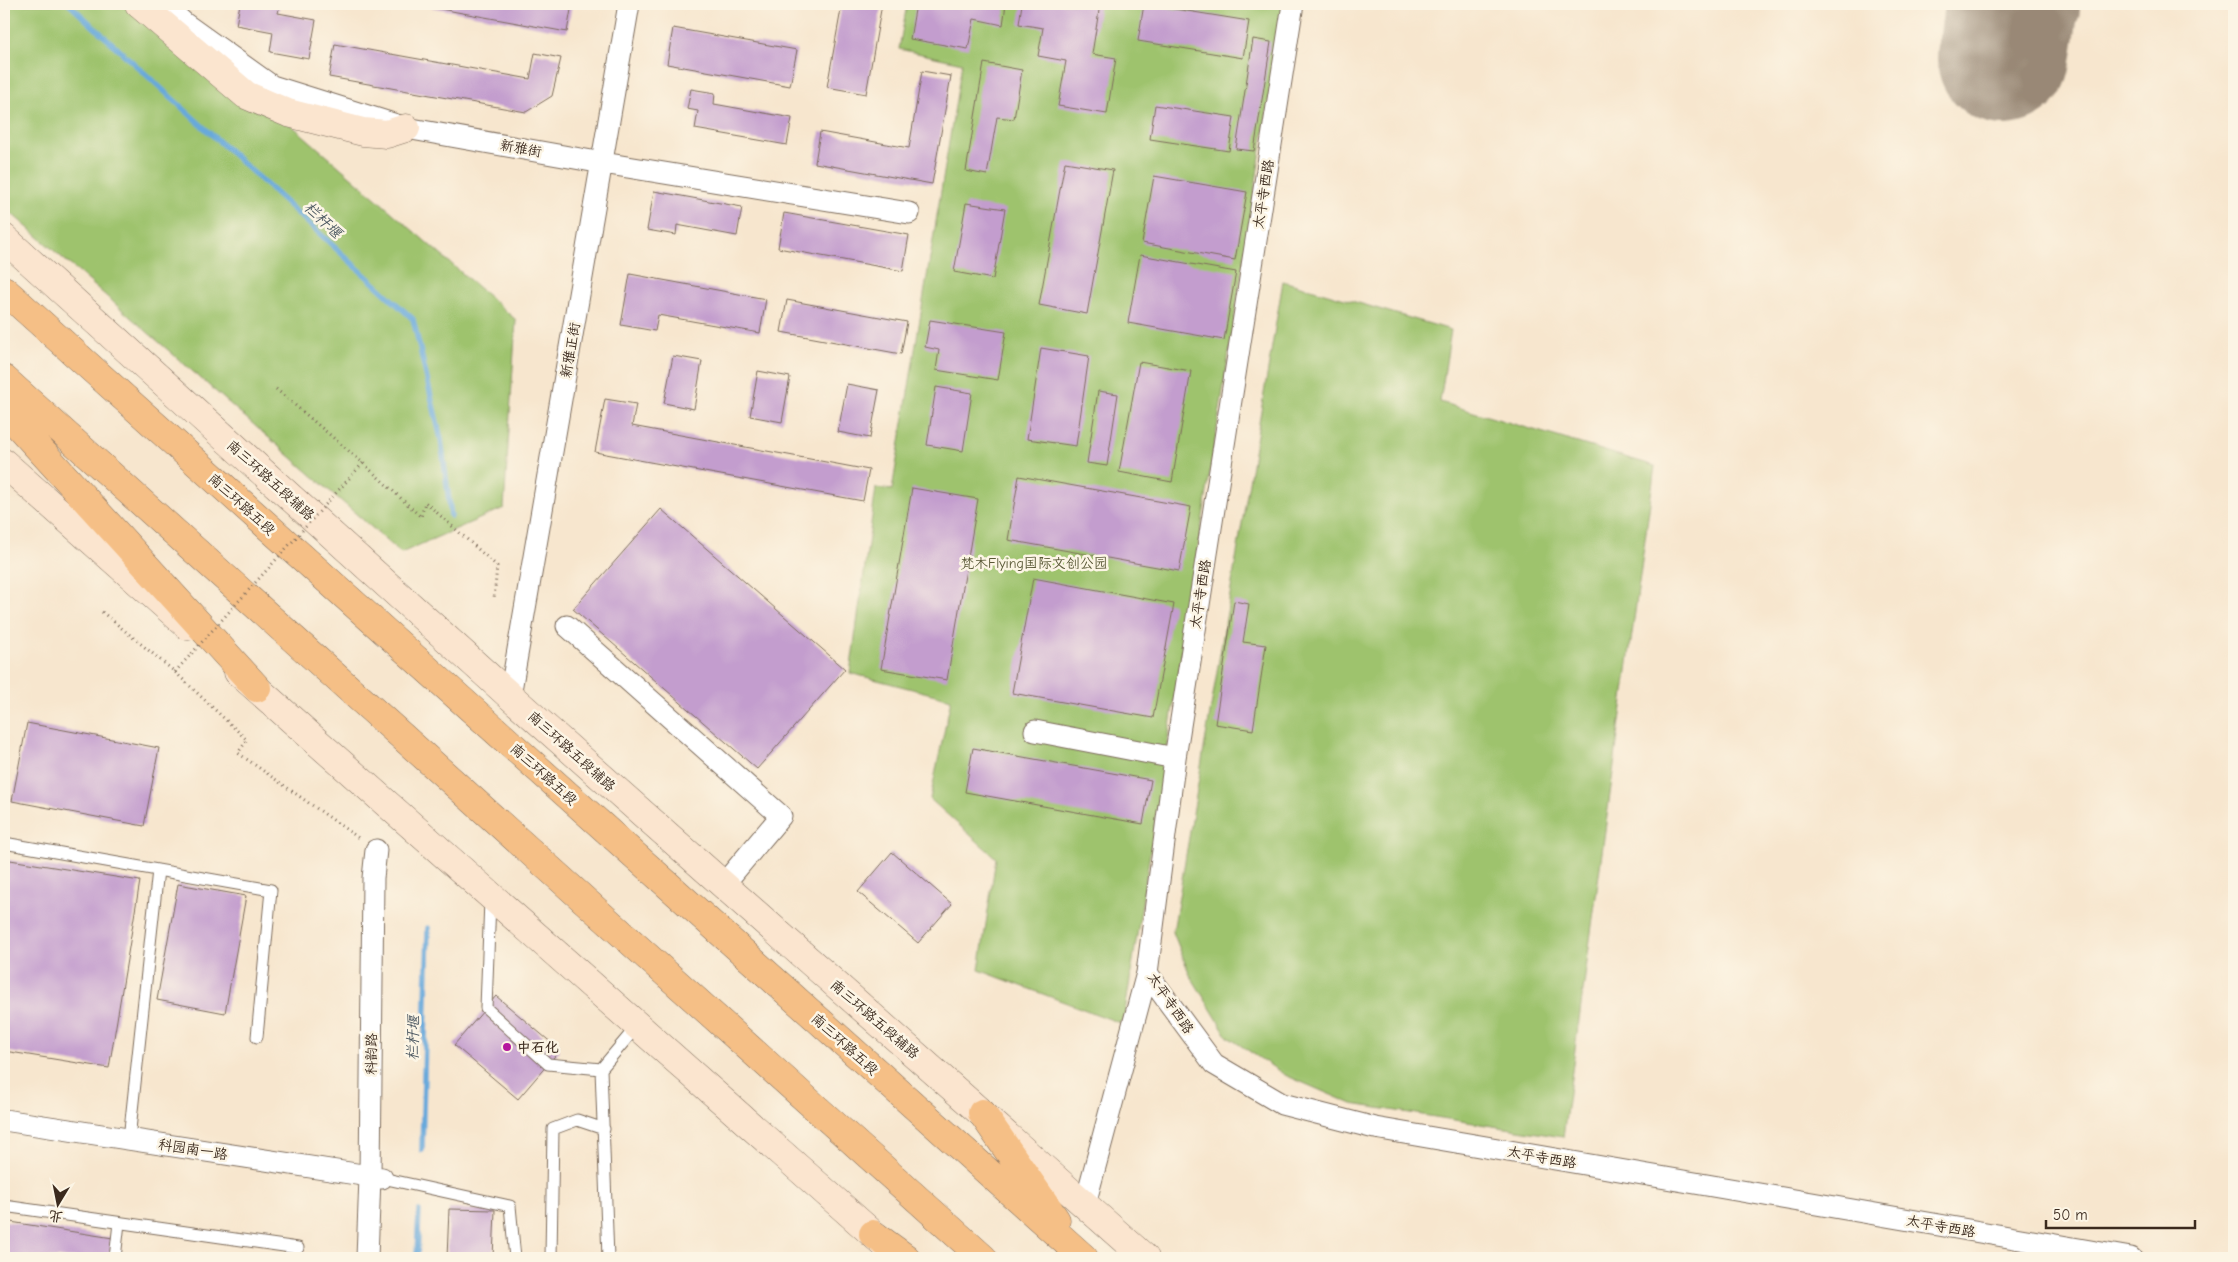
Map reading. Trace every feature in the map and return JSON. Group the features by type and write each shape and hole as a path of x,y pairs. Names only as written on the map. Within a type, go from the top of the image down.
{"highway":[{"name":"南三环路五段","path":"4,290 1083,1257"},
{"path":"4,380 983,1258"},
{"path":"4,410 257,688"},
{"path":"982,1113 1083,1257"},
{"path":"873,1234 906,1258"}],"main road":[{"path":"139,4 246,95 288,113 363,132 387,134 406,128"},
{"name":"南三环路五段辅路","path":"4,238 510,696 1145,1258"},
{"path":"4,463 900,1258"}],"street":[{"name":"新雅街","path":"163,4 184,24 272,86 406,128 909,214"},
{"name":"新雅正街","path":"510,696 629,4"},
{"name":"太平寺西路","path":"1293,4 1175,758 1147,973 1214,1064 1282,1104 1375,1128 2131,1258"},
{"path":"567,626 781,816 723,885"},
{"path":"1035,731 1175,758"},
{"name":"科韵路","path":"367,1258 376,1178 373,878 376,850"},
{"path":"1085,1204 1147,973"},
{"name":"科园南一路","path":"4,1120 376,1178"}],"lane":[{"path":"4,843 271,890 257,1037"},
{"path":"129,1139 158,870"},
{"path":"490,896 486,1008 548,1064 601,1070"},
{"path":"608,1258 601,1070 638,1025"},
{"path":"552,1258 553,1129 577,1120 604,1129"},
{"path":"376,1178 510,1206 515,1258"},
{"path":"4,1206 298,1248"},
{"path":"115,1258 119,1223"}],"path":[{"path":"276,389 363,463 420,517 425,502 497,566 494,599"},
{"path":"175,672 363,463"},
{"path":"102,612 175,672 247,740 238,753 376,850"}],"green space":[{"path":"4,4 152,4 516,320 504,508 401,553 4,207"},
{"name":"梵木Flying国际文创公园","path":"907,4 1284,4 1123,1024 979,970 996,858 930,799 951,699 850,673 876,488 892,490 962,63 899,49"},
{"path":"1283,281 1451,330 1440,402 1655,466 1563,1137 1352,1104 1285,1075 1228,1037 1190,975 1173,932"}],"building":[{"path":"240,4 280,4 278,13 316,20 309,59 270,52 273,32 236,25"},
{"path":"413,4 572,4 567,32"},
{"path":"842,4 882,4 866,94 827,87"},
{"path":"916,4 1006,4 1003,25 974,19 968,49 910,39"},
{"path":"1022,4 1100,4 1092,54 1116,58 1107,114 1058,106 1066,61 1038,56 1043,28 1019,24"},
{"path":"1144,4 1249,21 1243,58 1138,41"},
{"path":"673,28 797,50 790,86 667,64"},
{"path":"1253,39 1271,42 1254,151 1236,149"},
{"path":"335,44 530,79 535,53 561,58 552,96 526,112 329,77"},
{"path":"984,63 1022,70 1014,119 997,117 987,175 966,171"},
{"path":"922,71 951,76 932,184 815,163 820,132 909,148"},
{"path":"691,89 715,93 714,104 792,118 787,145 695,129 698,111 687,109"},
{"path":"1155,105 1234,117 1229,151 1150,139"},
{"path":"1065,162 1113,170 1087,314 1039,305"},
{"path":"1154,176 1247,192 1235,260 1142,243"},
{"path":"654,191 742,207 737,236 677,225 676,235 647,230"},
{"path":"966,203 1005,209 993,279 954,272"},
{"path":"784,213 909,235 903,271 778,248"},
{"path":"1140,255 1236,272 1224,340 1128,323"},
{"path":"630,274 766,299 760,333 658,315 655,331 621,325"},
{"path":"787,300 907,322 901,354 781,332"},
{"path":"930,320 1006,332 998,380 936,370 939,350 925,347"},
{"path":"1041,348 1089,356 1076,446 1027,439"},
{"path":"673,356 702,361 694,409 664,403"},
{"path":"1139,362 1191,371 1172,482 1119,472"},
{"path":"758,371 790,377 782,422 750,416"},
{"path":"847,384 879,390 870,438 838,432"},
{"path":"936,387 972,393 963,451 927,445"},
{"path":"1098,391 1118,394 1107,466 1087,463"},
{"path":"605,399 636,404 632,426 869,470 863,501 595,452"},
{"path":"1019,476 1191,507 1179,571 1008,540"},
{"path":"912,488 978,499 947,680 881,669"},
{"path":"661,509 845,669 757,769 573,609"},
{"path":"1033,578 1174,604 1153,718 1012,693"},
{"path":"1234,601 1249,604 1243,642 1266,645 1253,730 1215,724"},
{"path":"27,723 159,748 144,826 12,801"},
{"path":"973,748 1151,780 1143,824 965,792"},
{"path":"892,852 952,904 918,943 858,892"},
{"path":"4,859 140,881 109,1068 4,1051"},
{"path":"178,884 246,896 225,1013 157,1000"},
{"name":"中石化","path":"496,996 560,1050 518,1099 454,1045"},
{"path":"449,1209 495,1210 493,1258 447,1258"},
{"path":"4,1221 113,1238 109,1258 4,1258"}],"waterway":[{"name":"栏杆堰","path":"69,4 413,319 441,439 451,516"},
{"name":"栏杆堰","path":"422,1150 428,928"},
{"name":"栏杆堰","path":"417,1258 419,1211"}],"taxiway":[{"path":"1973,4 1977,22 1986,37 2006,46 2027,44 2041,32 2053,10 2052,4"}],"runway":[{"path":"2004,58 2012,4"}],"place":[{"name":"中石化","path":"507,1047"}]}
